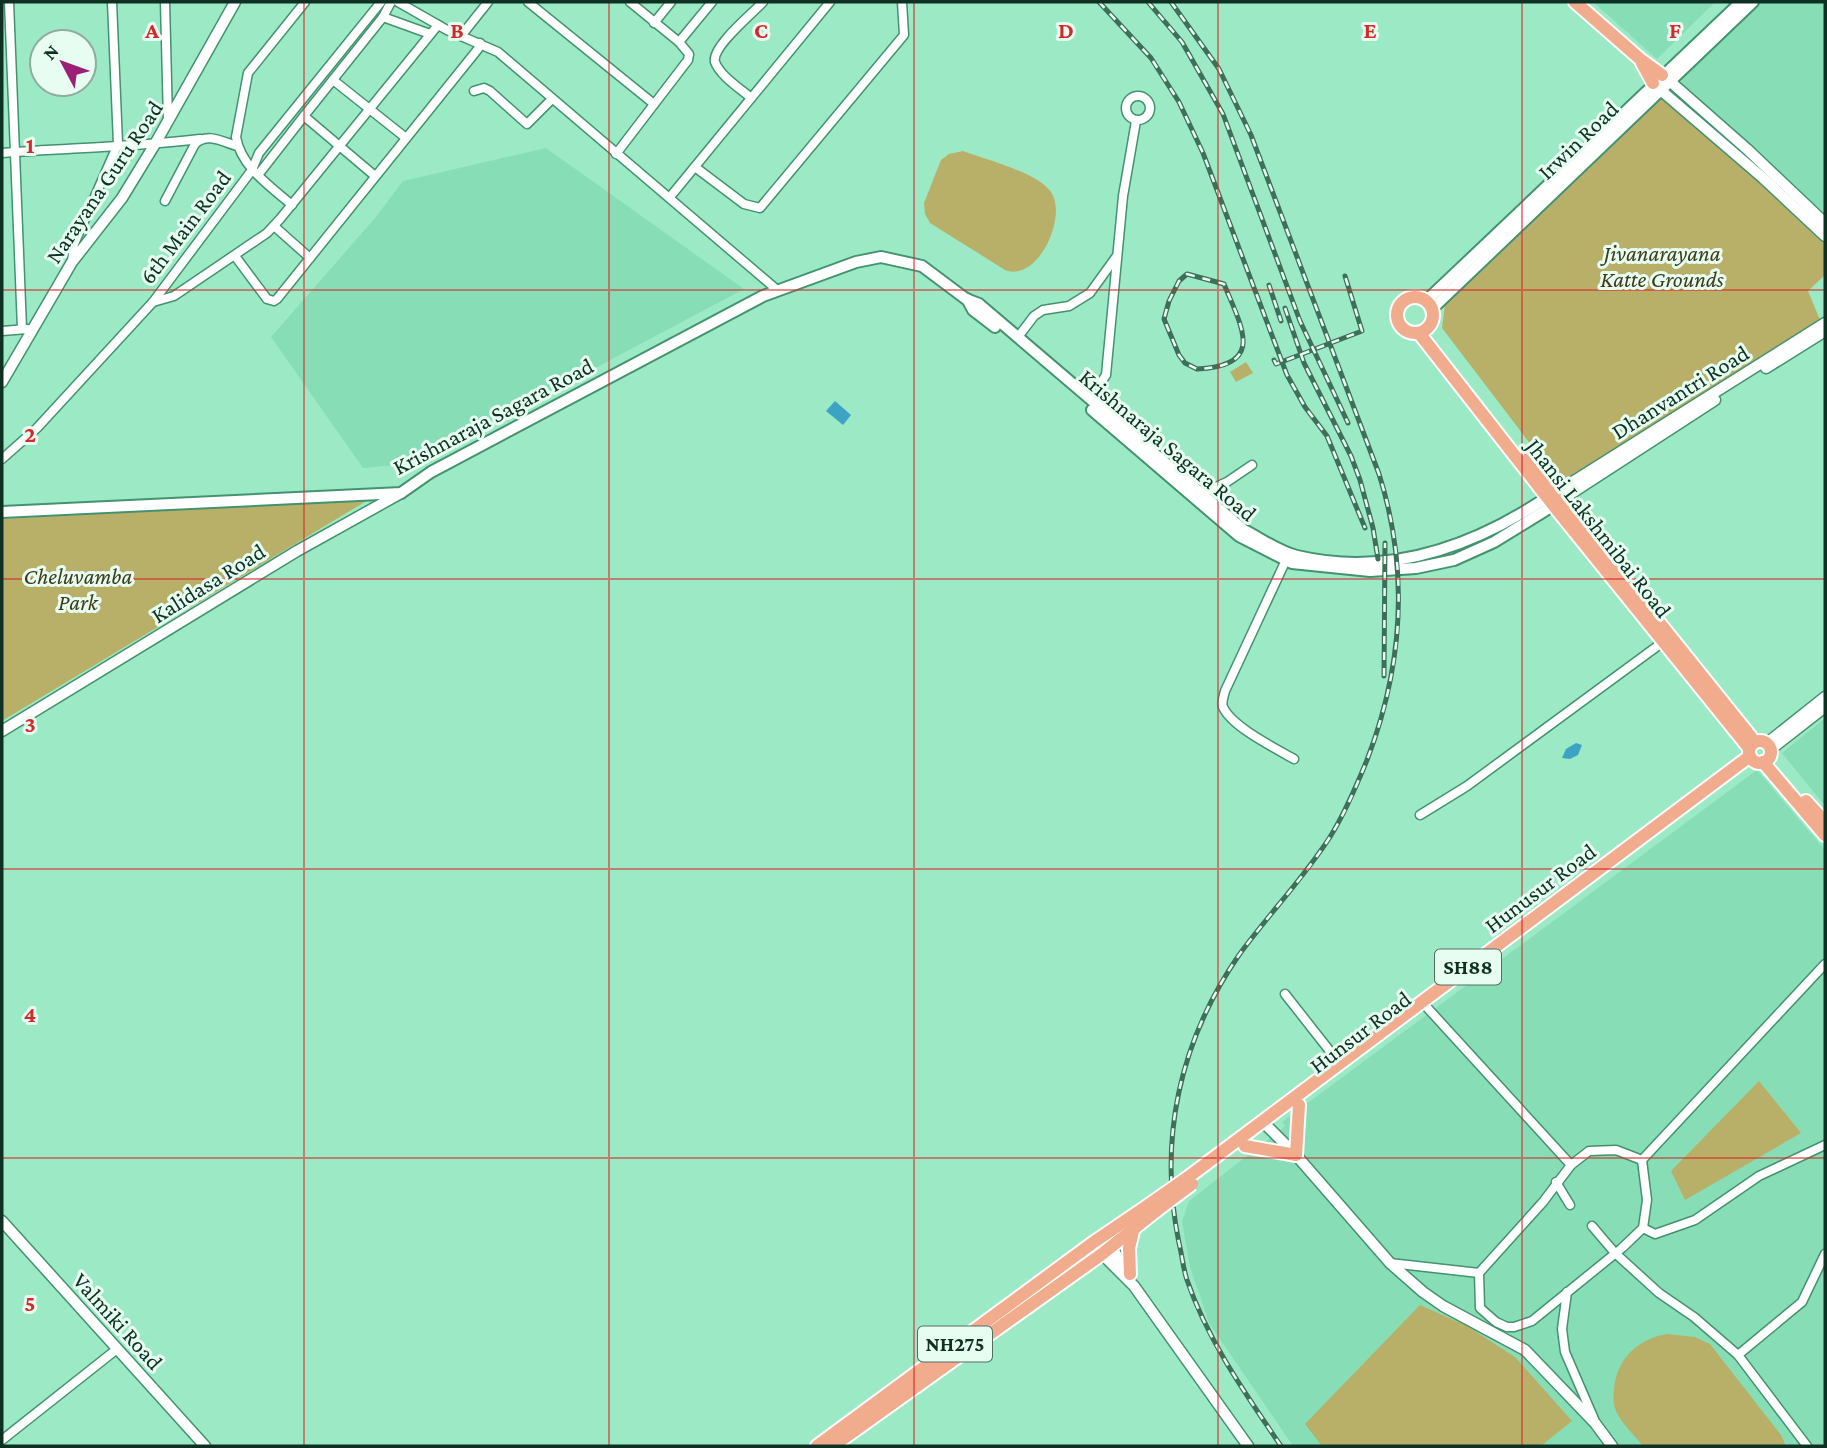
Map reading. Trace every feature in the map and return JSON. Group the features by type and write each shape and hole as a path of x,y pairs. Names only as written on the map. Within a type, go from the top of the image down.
{"main road":[{"path":"1575,2 1640,59 1661,82"},
{"name":"Irwin Road","path":"1429,305 1741,2"},
{"name":"Irwin Road","path":"1661,82 1753,2"},
{"name":"Krishnaraja Sagara Road","path":"2,512 401,493 431,472 776,289 856,262 881,257 922,266 966,299 979,304 1239,536 1292,563 1370,571 1416,568 1454,560 1494,542 1554,499"},
{"path":"1417,298 1429,305 1432,320 1422,331 1413,333 1402,328 1397,312 1407,299 1417,298"},
{"name":"Krishnaraja Sagara Road","path":"966,299 973,310 1081,395"},
{"name":"Jhansi Lakshmibai Road","path":"1422,331 1663,642 1760,753 1825,822"},
{"name":"Krishnaraja Sagara Road","path":"1094,407 1244,530 1295,556 1344,562 1417,557 1451,548 1489,532 1554,499"},
{"name":"Jhansi Lakshmibai Road","path":"1554,499 1825,835"},
{"name":"Hunusur Road","path":"1189,1181 1266,1125 1340,1064 1424,1005 1760,753"},
{"name":"Hunsur Road","path":"817,1446 1189,1181 1245,1146 1266,1125 1299,1105 1424,1005"},
{"path":"1245,1146 1296,1155 1299,1105"},
{"path":"834,1446 1102,1244 1135,1226 1153,1207"},
{"path":"1132,1280 1129,1248 1135,1226"}],"street":[{"path":"2,331 28,329 15,152 9,2"},
{"path":"72,262 74,244 117,144 112,2"},
{"path":"165,2 168,123"},
{"path":"222,26 230,2"},
{"name":"Narayana Guru Road","path":"2,382 28,329 72,262 122,198 168,123 235,2"},
{"path":"292,205 255,173 237,146 237,124 248,73 305,2"},
{"name":"6th Main Road","path":"2,459 37,428 153,302 255,173 259,153 381,2"},
{"path":"255,173 333,80 383,17 391,2"},
{"path":"398,2 438,25 498,52 776,289"},
{"path":"461,36 488,2"},
{"path":"528,2 654,104"},
{"path":"616,153 688,60 689,54 679,42 630,2"},
{"path":"654,23 671,2"},
{"path":"679,42 712,2"},
{"path":"751,98 720,70 715,54 720,45 764,2"},
{"path":"670,197 830,2"},
{"path":"695,167 744,204 760,208 904,35 902,2"},
{"path":"383,17 430,34"},
{"path":"153,302 174,296 235,256 274,226 438,25"},
{"path":"235,256 270,301 277,299 478,49 480,43"},
{"path":"333,80 406,138"},
{"path":"1661,82 1748,150 1825,223"},
{"path":"1661,82 1825,236"},
{"path":"474,91 484,88 490,91 527,124 552,99"},
{"path":"304,116 375,176"},
{"path":"1081,395 1106,375 1123,196 1136,121"},
{"path":"2,153 117,144 155,144 205,137 237,146"},
{"path":"165,201 200,139"},
{"path":"274,226 310,258"},
{"path":"1018,337 1034,316 1043,310 1069,306 1090,293 1118,255"},
{"name":"Dhanvantri Road","path":"1554,499 1825,323"},
{"name":"Dhanvantri Road","path":"1713,398 1825,331"},
{"path":"1094,407 1101,381"},
{"path":"1201,494 1227,482 1252,465"},
{"name":"Kalidasa Road","path":"2,731 297,551 401,493"},
{"path":"1286,560 1222,701 1223,707 1236,723 1294,759"},
{"path":"1420,815 1467,786 1663,642"},
{"path":"1760,753 1825,697"},
{"path":"1760,753 1825,707"},
{"path":"1642,1160 1825,964"},
{"path":"1285,994 1340,1064"},
{"path":"1424,1005 1571,1165"},
{"path":"1266,1125 1296,1155 1390,1263 1443,1306 1493,1327 1525,1350 1595,1423 1612,1446"},
{"path":"1643,1228 1655,1234 1695,1220 1759,1176 1825,1145"},
{"path":"1493,1327 1480,1308 1479,1273 1543,1202 1571,1165 1590,1151 1616,1150 1642,1160"},
{"path":"1493,1327 1514,1327 1532,1321 1643,1228 1647,1200 1642,1160"},
{"path":"1556,1182 1570,1205"},
{"name":"Valmiki Road","path":"2,1222 205,1446"},
{"path":"1592,1226 1615,1253 1659,1293 1694,1317 1738,1355 1807,1446"},
{"path":"1102,1244 1132,1280 1248,1446"},
{"path":"1738,1355 1802,1302 1825,1254"},
{"path":"1390,1263 1479,1273"},
{"path":"1567,1292 1562,1329 1565,1352 1595,1423"},
{"path":"2,1440 117,1349"}],"shaded area":[{"path":"1593,2 1715,2 1657,59"},
{"path":"1753,2 1825,2 1825,213 1682,89 1681,70"},
{"path":"546,148 744,289 446,447 407,464 363,468 271,337 375,218 403,181"},
{"path":"1825,718 1825,806 1782,753"},
{"path":"1757,770 1825,850 1825,1446 1293,1446 1209,1323 1190,1267 1182,1222 1189,1201 1285,1126 1282,1122"}],"green space":[{"name":"Jivanarayana Katte Grounds","path":"1660,88 1825,238 1825,275 1808,291 1820,320 1560,483 1442,328 1446,296"},
{"path":"963,151 1035,178 1051,192 1056,216 1053,231 1039,257 1028,267 1017,271 1005,270 930,223 925,214 924,203 941,160 949,154"},
{"path":"1246,362 1253,373 1236,382 1230,372"},
{"name":"Cheluvamba Park","path":"368,500 2,721 2,519"},
{"path":"1759,1081 1801,1133 1685,1200 1671,1171"},
{"path":"1420,1305 1467,1326 1515,1357 1572,1421 1541,1446 1322,1446 1305,1424"},
{"path":"1667,1334 1695,1337 1710,1344 1781,1435 1786,1446 1643,1446 1625,1425 1614,1406 1616,1378 1624,1359 1638,1345"}],"water":[{"path":"835,401 851,415 843,425 826,411"},
{"path":"1576,743 1582,745 1578,755 1570,759 1562,758 1566,749"}],"railway":[{"path":"1099,2 1151,58 1179,102 1203,153 1287,375 1305,407 1327,436 1365,528"},
{"path":"1148,2 1182,42 1223,114 1300,321 1348,423"},
{"path":"1171,2 1219,69 1251,135 1379,474 1389,511 1398,583 1395,654 1379,725 1363,770 1330,837 1239,955 1218,988 1188,1057 1173,1130 1173,1205 1187,1280 1216,1345 1281,1446"},
{"path":"1187,274 1224,284 1242,329 1241,352 1233,361 1197,369 1185,363 1179,355 1164,319 1179,281 1187,274"},
{"path":"1274,360 1276,364 1362,331 1345,276"},
{"path":"1269,285 1281,321"},
{"path":"1285,308 1304,363 1351,456 1360,480 1378,559"},
{"path":"1384,676 1385,543"}]}
